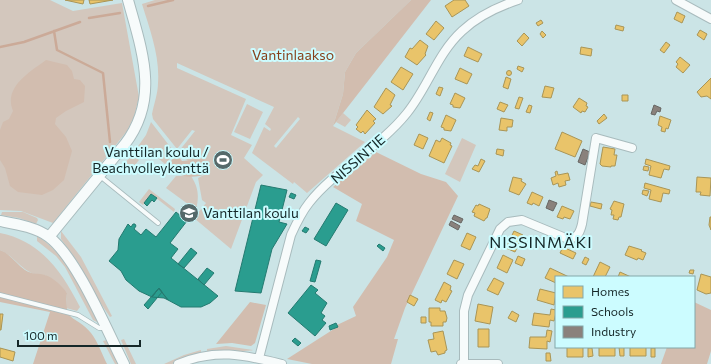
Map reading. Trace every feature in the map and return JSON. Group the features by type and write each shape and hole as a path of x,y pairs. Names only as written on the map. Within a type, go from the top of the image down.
{"street":[{"path":"49,237 132,135 141,115 145,94 146,75 128,0"},
{"name":"NISSINTIE","path":"259,358 291,235 299,218 309,203 391,130 406,114 423,89 436,64 448,46 462,31 490,11 518,0"},
{"path":"676,0 711,19"},
{"path":"498,364 462,364 464,311 471,288 500,228 508,222 522,220 562,237 568,239 575,238 580,232 582,224 596,138 632,148"},
{"path":"0,221 37,230 49,237 62,251 75,270 124,364"},
{"path":"178,364 186,360 226,353 259,358 282,364"}],"lane":[{"path":"100,176 158,222"},
{"path":"0,295 78,315 99,328 106,328"}],"green space":[{"path":"0,0 50,0 73,11 122,3 139,97 134,117 127,131 53,223 21,211 0,210"},
{"name":"Vantinlaakso","path":"155,0 411,0 356,53 345,72 343,94 333,126 365,142 307,193 294,182 293,184 252,153 264,127 270,131 271,129 265,124 274,107 177,63 177,68 246,99 231,135 252,145 244,158 263,175 256,182 231,249 194,218 206,203 202,200 198,178 208,173 202,159 188,161 179,151 195,131 192,130 177,149 153,119 152,114 157,95 158,73 154,43 142,4","holes":["298,117 300,119 276,148 274,146"]},
{"path":"247,104 263,112 250,139 234,132"},
{"path":"343,113 351,120 345,127 336,122"},
{"path":"151,122 175,153 165,164 147,149 143,154 136,149 146,135"},
{"path":"462,138 476,145 460,182 445,174"},
{"path":"132,155 139,160 131,170 124,164"},
{"path":"176,176 191,176 194,180 198,193 196,210 166,188"},
{"path":"149,189 175,209 174,212 151,194 143,205 139,202"},
{"path":"2,212 23,212 37,218 38,220 36,224 19,218 1,215"},
{"path":"61,231 81,257 112,316 110,317 99,301 79,264 61,239"},
{"path":"0,233 27,243 49,260 58,270 73,294 80,307 77,311 66,308 67,293 45,275 38,275 26,270 6,253 0,250"},
{"path":"37,236 48,244 66,263 99,323 93,320 65,267 56,256 37,241"},
{"path":"124,339 136,364 131,364 121,340"},
{"path":"107,340 120,364 115,364 103,341"},
{"path":"226,346 253,350 207,351 207,349"},
{"path":"201,350 201,352 172,364 164,364 184,355"}],"shaded area":[{"path":"411,0 431,0 333,126 343,94 345,72 356,53"},
{"path":"46,60 67,65 72,71 74,79 80,80 85,86 84,102 56,118 55,124 66,137 72,151 64,180 53,190 42,195 18,192 10,186 5,168 0,160 0,130 3,122 9,119 13,111 11,102 15,87 26,75"},
{"path":"376,152 421,174 446,182 458,196 405,308 394,339 398,339 391,364 312,364 287,359 337,327 337,325 356,316 353,307 387,257 394,240 356,221 362,204 333,187"},
{"path":"176,154 182,161 202,159 210,165 208,173 191,177 177,173 167,167"},
{"path":"0,250 7,254 25,270 30,273 48,276 55,280 63,288 67,293 67,310 69,314 91,333 107,364 33,364 50,312 0,302"},
{"path":"250,302 266,305 255,343 251,346 232,343 216,344"},
{"path":"695,302 711,310 711,351 707,364 661,364 667,348 695,348"}],"building: Homes":[{"path":"65,0 84,0 83,4"},
{"path":"89,0 113,0 90,4"},
{"path":"454,0 465,0 469,6 452,17 445,6"},
{"path":"677,12 685,16 682,23 674,19"},
{"path":"541,20 543,23 538,26 536,23"},
{"path":"436,21 444,28 434,40 426,34"},
{"path":"616,25 624,27 623,31 615,29"},
{"path":"700,30 707,34 704,40 697,35"},
{"path":"542,31 546,35 543,38 540,34"},
{"path":"524,33 529,38 522,46 517,41"},
{"path":"420,40 428,46 426,55 417,65 405,57 410,48 412,49"},
{"path":"666,42 670,45 664,53 660,50"},
{"path":"468,47 482,54 478,62 464,56"},
{"path":"581,47 592,49 591,56 580,54"},
{"path":"680,57 690,65 683,73 676,67 678,64 676,62"},
{"path":"518,66 524,68 522,72 517,69"},
{"path":"401,67 413,74 403,90 391,82"},
{"path":"460,68 472,74 467,84 455,79"},
{"path":"507,71 511,71 511,75 507,75"},
{"path":"506,77 511,79 508,89 503,87"},
{"path":"711,78 711,99 707,96 701,97 697,92"},
{"path":"545,86 554,88 551,98 542,97"},
{"path":"439,87 443,88 440,96 436,94"},
{"path":"386,88 395,95 390,105 392,106 383,114 374,107"},
{"path":"455,93 465,98 460,108 453,107 453,105 450,104"},
{"path":"622,95 628,95 628,101 622,101"},
{"path":"519,97 523,98 519,109 515,108"},
{"path":"579,98 587,103 586,106 588,107 585,112 582,111 581,113 573,107"},
{"path":"500,102 508,105 504,112 497,109"},
{"path":"529,105 532,106 530,113 526,112"},
{"path":"367,110 376,119 373,121 375,123 365,134 363,131 361,133 356,129 358,127 356,125"},
{"path":"430,112 433,113 430,121 427,119"},
{"path":"604,114 607,118 599,124 597,121"},
{"path":"446,115 456,120 451,131 444,130 444,128 441,127"},
{"path":"660,116 671,120 668,129 666,128 665,132 661,131 662,127 658,125"},
{"path":"501,118 513,120 512,127 507,127 507,131 499,130"},
{"path":"562,132 582,141 575,157 555,149"},
{"path":"419,134 428,138 423,149 414,145"},
{"path":"442,138 451,143 450,145 452,146 444,163 429,156 436,140 440,142"},
{"path":"603,147 615,149 614,155 617,155 615,166 602,166 600,164"},
{"path":"497,149 504,150 503,156 496,154"},
{"path":"481,159 485,161 479,172 472,169 475,165 478,166"},
{"path":"646,159 670,166 669,170 664,169 661,178 649,175 651,166 645,164"},
{"path":"644,166 649,167 648,171 643,170"},
{"path":"557,171 558,175 568,173 570,180 565,181 566,185 559,187 558,183 553,185 551,178 556,176 555,172"},
{"path":"513,177 522,179 521,181 526,184 519,195 509,191"},
{"path":"697,177 711,178 710,196 700,195 701,192 696,192"},
{"path":"645,183 670,190 669,194 663,193 661,202 649,199 651,190 644,188"},
{"path":"643,190 649,191 647,196 642,194"},
{"path":"532,192 543,197 539,206 533,203 532,205 527,203"},
{"path":"614,201 624,204 621,217 619,217 618,220 613,219 614,215 611,215 612,210 610,209"},
{"path":"591,202 602,204 601,209 590,206"},
{"path":"479,204 490,209 487,218 484,221 474,216 475,213 472,212 476,205 478,206"},
{"path":"562,206 574,211 570,219 557,217"},
{"path":"711,217 711,230 709,225"},
{"path":"514,231 523,235 515,252 506,248"},
{"path":"467,233 476,237 470,250 461,246"},
{"path":"629,246 642,250 641,251 646,253 643,260 638,258 637,260 625,255"},
{"path":"563,247 576,253 573,259 560,253"},
{"path":"503,255 513,260 507,273 497,268"},
{"path":"518,256 525,259 522,266 515,263"},
{"path":"585,257 589,259 586,265 582,263"},
{"path":"454,260 464,264 457,279 447,274"},
{"path":"600,262 610,267 606,276 593,276"},
{"path":"550,268 567,276 555,276 555,283 545,278"},
{"path":"690,270 694,270 693,274 689,273"},
{"path":"620,272 629,276 618,276"},
{"path":"701,274 711,277 711,293 706,294 697,290"},
{"path":"494,278 504,283 498,295 487,290"},
{"path":"444,282 451,286 450,290 452,291 446,302 442,300 441,303 435,300"},
{"path":"540,289 555,293 554,305 537,300"},
{"path":"410,295 418,299 414,306 407,302"},
{"path":"478,304 493,307 490,324 475,321"},
{"path":"429,308 440,308 440,311 445,311 447,318 446,322 443,322 443,326 431,326 431,322 429,322"},
{"path":"551,309 555,310 554,321 550,320 549,327 532,325 534,313 550,315"},
{"path":"512,311 519,315 516,322 508,318"},
{"path":"0,314 3,314 1,330 0,330"},
{"path":"421,317 426,317 426,323 421,323"},
{"path":"478,329 489,329 489,347 478,347"},
{"path":"547,330 552,331 550,342 547,341 547,349 529,348 530,337 546,337"},
{"path":"443,331 447,350 445,353 438,355 436,351 431,352 428,340 434,339 433,333"},
{"path":"0,348 15,352 13,361 0,357"},
{"path":"567,348 583,348 583,357 567,357"},
{"path":"588,348 592,348 593,356 588,357"},
{"path":"599,348 615,348 615,356 599,356"},
{"path":"619,348 624,348 624,356 620,356"},
{"path":"630,348 646,348 646,356 630,356"},
{"path":"651,348 655,348 655,357 651,357"},
{"path":"546,353 550,353 551,361 546,361"}],"building: Schools":[{"path":"261,185 287,190 279,222 287,224 272,249 261,293 235,291"},
{"path":"291,193 296,195 294,199 289,197"},
{"path":"151,194 157,198 154,202 152,200 147,206 144,203"},
{"path":"336,203 348,210 326,246 314,239"},
{"path":"176,212 187,221 170,243 178,249 171,258 218,296 210,303 201,307 181,307 168,300 159,288 152,297 139,291 126,280 121,271 109,261 118,250 119,239 128,224 131,227 135,224 136,226 134,229 141,235 146,229 156,237"},
{"path":"305,227 309,229 306,233 302,231"},
{"path":"379,244 385,248 383,251 377,246"},
{"path":"191,248 197,253 184,268 178,264"},
{"path":"316,260 321,261 315,282 310,281"},
{"path":"207,268 214,273 204,285 198,279"},
{"path":"311,285 318,290 315,293 327,303 321,313 325,316 322,320 326,323 315,336 288,313"},
{"path":"159,288 168,300 164,298 152,297"},
{"path":"159,288 162,292 148,309 144,305"},
{"path":"336,323 338,327 330,330 329,326"},
{"path":"295,338 301,343 298,346 292,341"}],"building: Industry":[{"path":"654,105 661,108 660,112 657,111 655,115 651,114"},
{"path":"583,149 590,152 585,165 578,162"},
{"path":"549,200 557,203 553,211 546,208"},
{"path":"454,215 463,219 461,223 452,219"},
{"path":"451,221 460,226 458,230 449,225"}],"waterway":[{"path":"148,6 173,0"},
{"path":"89,18 120,13"},
{"path":"0,47 24,42 80,22"},
{"path":"54,31 57,50 103,73 110,142"}],"place":[{"name":"Vanttilan koulu / Beachvolleykenttä","path":"223,160"},
{"name":"Vanttilan koulu","path":"189,213"}],"district":[{"name":"NISSINMÄKI","path":"541,242"}]}
